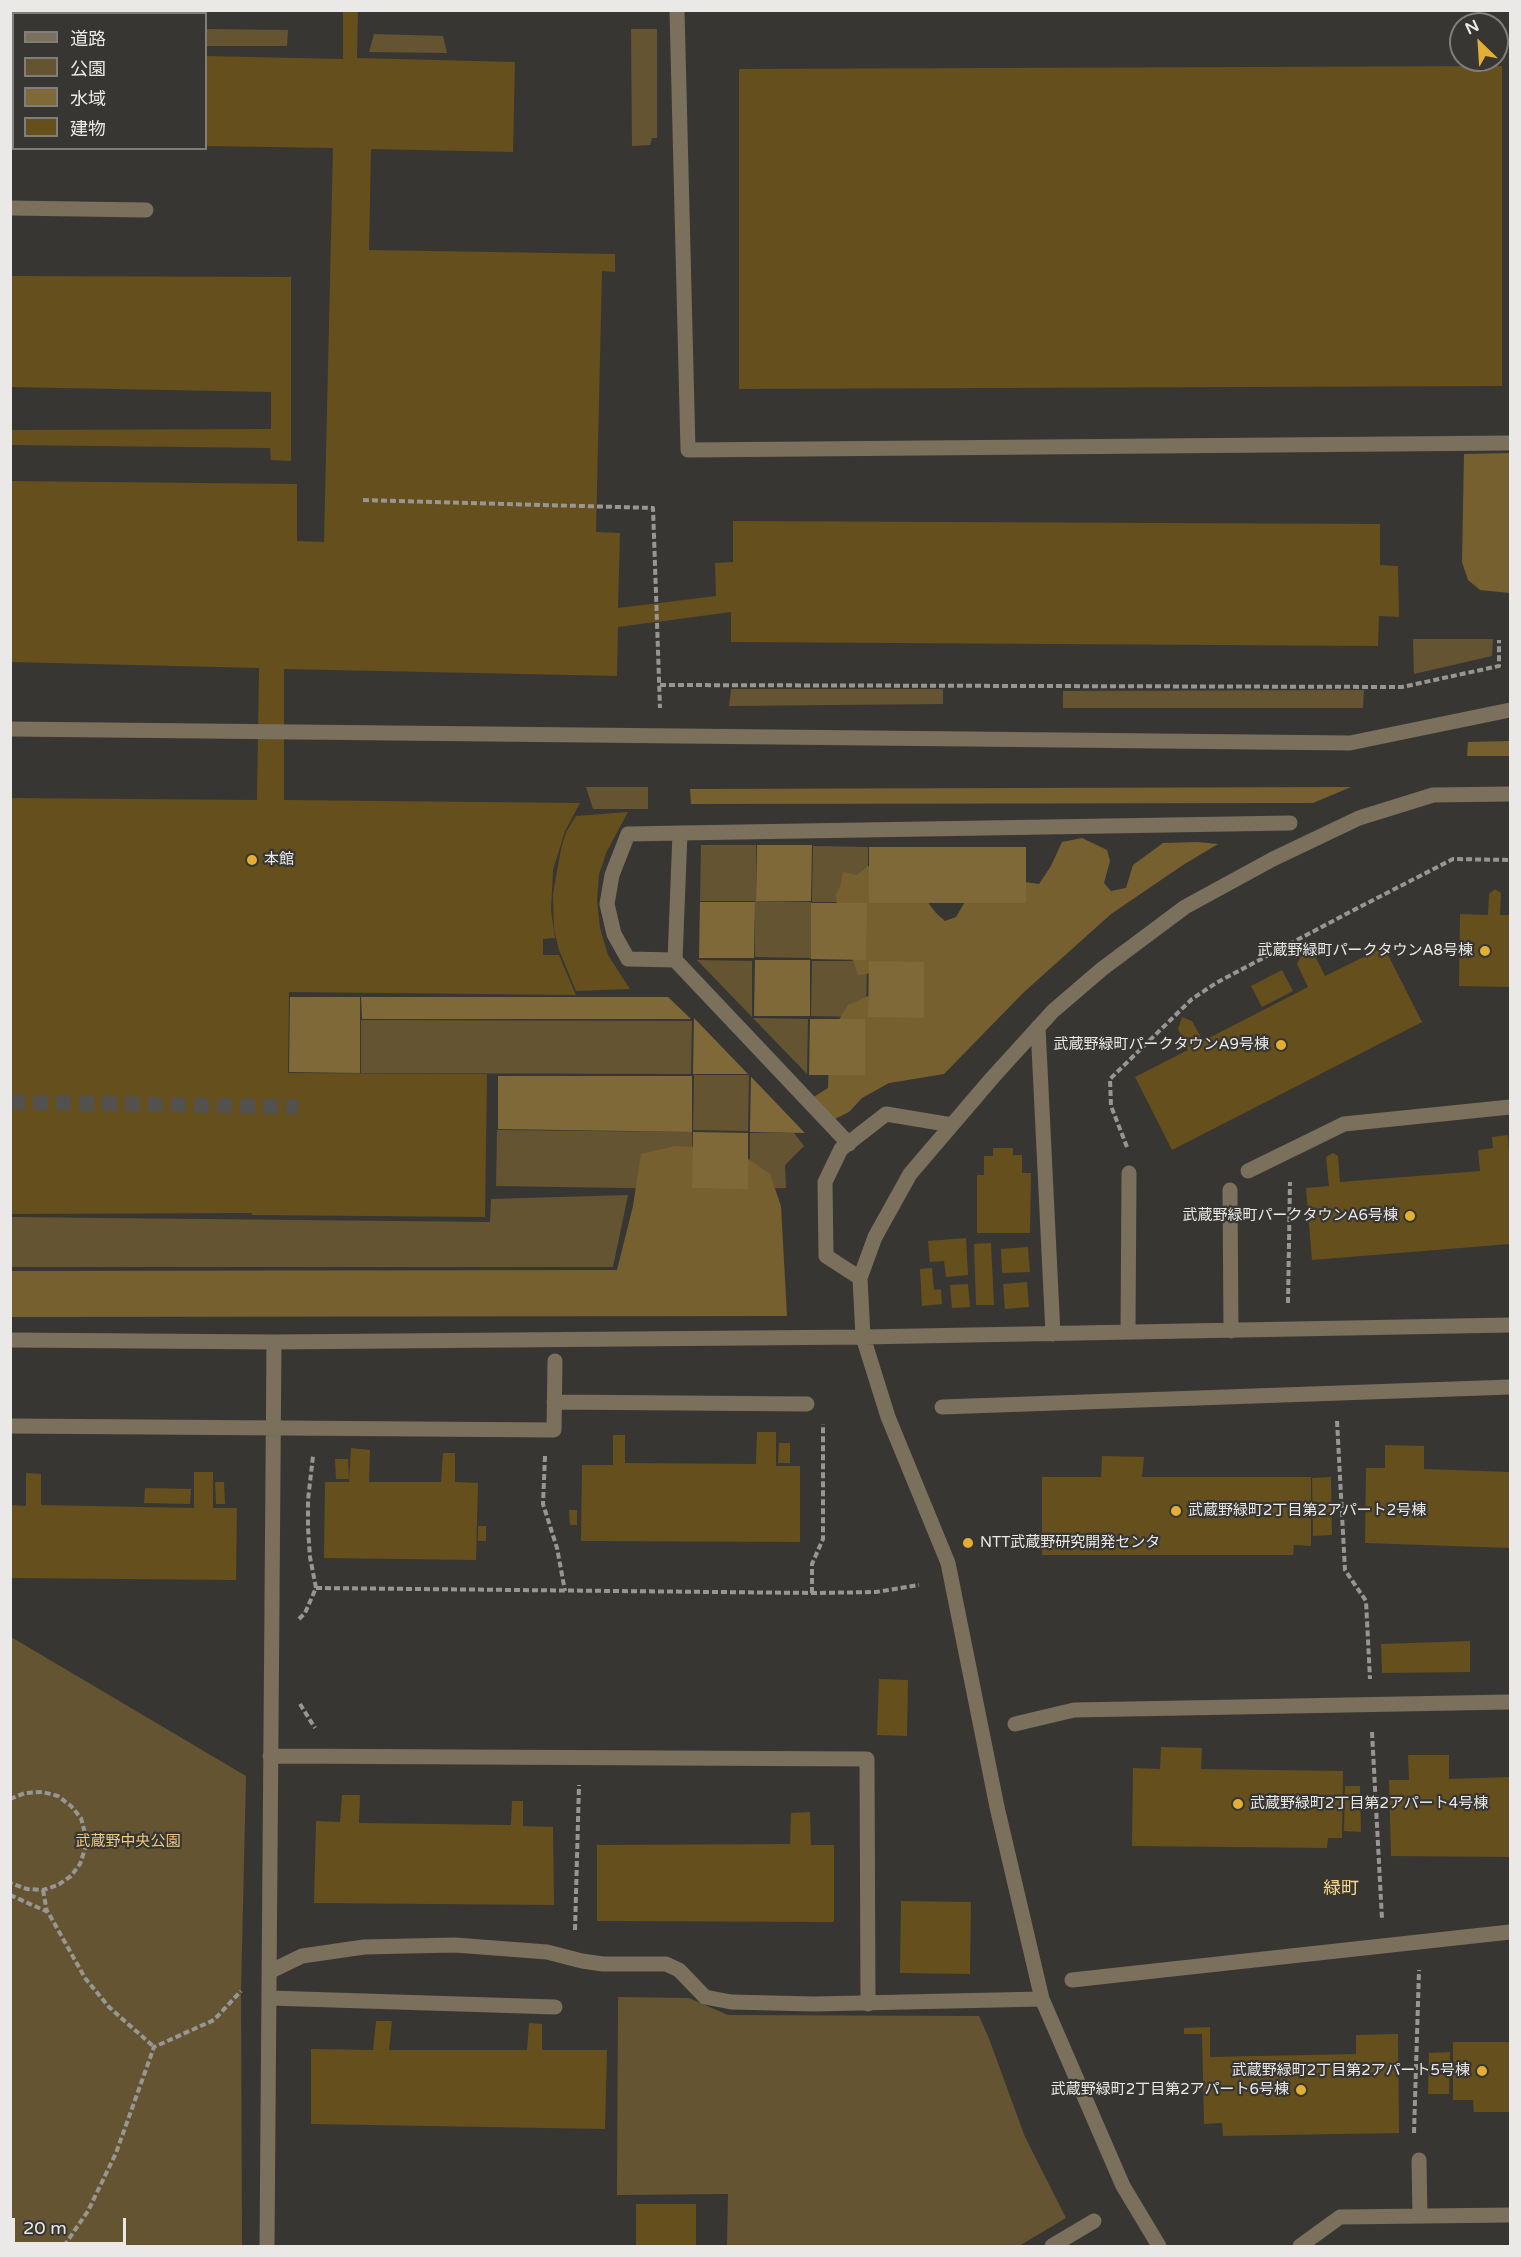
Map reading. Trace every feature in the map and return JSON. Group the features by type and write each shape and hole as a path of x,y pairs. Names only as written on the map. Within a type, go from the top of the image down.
{"street":[{"path":"677,10 688,450 1510,443"},
{"path":"10,208 146,210"},
{"path":"10,729 1350,742 1510,710"},
{"path":"1159,2247 1123,2186 1042,1999 997,1808 948,1563 888,1417 863,1337 860,1278 874,1238 910,1174 952,1125 1053,1011 1102,969 1185,907 1359,818 1433,795 1510,794"},
{"path":"849,1144 675,960 628,959 614,934 607,904 612,875 628,834 1290,823"},
{"path":"675,960 680,832"},
{"path":"1038,1027 1053,1334"},
{"path":"1248,1171 1344,1124 1510,1107"},
{"path":"860,1278 826,1256 825,1182 841,1149 886,1114 952,1125"},
{"path":"1128,1332 1130,1173"},
{"path":"1230,1190 1231,1331"},
{"path":"10,1340 274,1342 863,1337 1510,1325"},
{"path":"267,2247 274,1342"},
{"path":"10,1426 554,1430 555,1361"},
{"path":"942,1407 1510,1386"},
{"path":"554,1402 807,1404"},
{"path":"1015,1724 1074,1710 1510,1702"},
{"path":"270,1756 867,1759 868,2004"},
{"path":"1072,1980 1510,1932"},
{"path":"269,1972 302,1956 364,1947 455,1945 547,1952 603,1964 666,1964 679,1970 705,1997 731,2002 868,2004 1042,1999"},
{"path":"269,1998 555,2007"},
{"path":"1419,2160 1420,2216"},
{"path":"1300,2247 1340,2217 1510,2215"},
{"path":"1052,2247 1094,2221"}],"path":[{"path":"363,500 653,508 660,685 659,736"},
{"path":"660,685 1402,687 1498,666 1499,640"},
{"path":"1130,1173 1130,1155 1112,1106 1110,1079 1192,999 1216,983 1453,859 1510,860"},
{"path":"1287,1330 1290,1183 1295,1148"},
{"path":"1336,1392 1345,1570 1366,1601 1383,1947"},
{"path":"807,1404 810,1412 823,1413 824,1539 812,1564 812,1593"},
{"path":"293,1626 305,1613 316,1588 310,1557 308,1500 316,1428"},
{"path":"546,1430 543,1504 557,1548 565,1590"},
{"path":"316,1588 812,1593 876,1592 919,1585"},
{"path":"297,1698 332,1756"},
{"path":"574,1959 579,1757"},
{"path":"10,1799 25,1793 42,1792 58,1796 81,1818 85,1833 85,1849 80,1864 64,1881 43,1890 27,1890 10,1883"},
{"path":"43,1890 48,1912 85,1978 109,2007 154,2047"},
{"path":"10,1895 48,1912"},
{"path":"1419,2160 1413,2157 1420,1942"},
{"path":"64,2247 88,2211 116,2153 154,2047 214,2020 241,1991"}],"green space":[{"path":"207,29 288,30 287,46 207,46"},
{"path":"631,29 657,29 657,138 652,138 650,145 632,146"},
{"path":"374,34 443,36 447,53 369,52"},
{"path":"1413,639 1493,639 1492,656 1414,674"},
{"path":"731,689 943,689 943,704 729,706"},
{"path":"1364,690 1363,708 1063,708 1063,691"},
{"path":"586,787 648,787 648,809 593,809"},
{"path":"701,845 756,845 756,901 811,902 811,958 755,957 755,901 700,901"},
{"path":"813,846 868,847 868,902 812,902"},
{"path":"697,960 752,961 752,1017"},
{"path":"812,961 867,961 866,1017 811,1016"},
{"path":"753,1018 808,1019 807,1074"},
{"path":"361,1020 692,1021 691,1074 361,1073"},
{"path":"694,1075 749,1075 748,1131 693,1130"},
{"path":"497,1130 692,1132 692,1189 496,1186"},
{"path":"750,1133 794,1133 804,1146 785,1165 786,1188 750,1189"},
{"path":"628,1195 613,1267 11,1267 11,1217 490,1222 491,1199"},
{"name":"武蔵野中央公園","path":"11,1637 246,1776 241,1991 242,2246 11,2246"},
{"path":"618,1997 689,1998 728,2015 979,2016 1025,2137 1066,2218 1019,2246 727,2246 728,2194 617,2195"}],"shaded area":[{"path":"1510,453 1510,593 1480,590 1468,580 1462,562 1464,454"},
{"path":"1510,741 1510,756 1467,756 1468,742"},
{"path":"1351,787 1313,803 691,804 690,789"},
{"path":"1082,838 1107,850 1110,861 1104,883 1111,891 1126,888 1133,865 1163,843 1218,844 1111,914 1023,993 944,1074 889,1083 862,1098 849,1112 835,1119 812,1098 828,1088 829,1058 835,1026 848,1005 900,982 900,969 858,975 838,919 836,895 843,872 857,875 875,861 912,882 945,921 956,917 969,895 1017,881 1039,884 1051,866 1062,842"},
{"path":"675,1146 734,1149 770,1174 781,1206 787,1316 11,1317 10,1271 617,1270 633,1206 641,1154"}],"water":[{"path":"757,845 812,845 811,901 756,901"},
{"path":"869,847 1026,847 1026,903 869,903"},
{"path":"700,902 755,902 754,958 699,958"},
{"path":"811,903 867,903 866,960 811,959"},
{"path":"755,960 810,960 810,1016 754,1016"},
{"path":"869,961 924,962 924,1018 868,1017"},
{"path":"290,997 360,997 360,1073 289,1072"},
{"path":"361,997 668,997 691,1019 362,1019"},
{"path":"694,1018 748,1074 693,1074"},
{"path":"810,1019 865,1019 865,1075 809,1075"},
{"path":"498,1076 692,1076 692,1132 498,1129"},
{"path":"751,1076 805,1133 750,1132"},
{"path":"693,1132 748,1133 748,1189 692,1188"}],"pier":[{"path":"690,1013 696,1016 753,1074 807,1131 807,1135"}],"building":[{"path":"343,10 358,10 357,58 515,62 513,152 371,149 369,250 615,254 615,272 602,271 596,532 620,533 618,608 716,596 715,563 733,562 733,521 1380,524 1380,565 1398,566 1399,617 1379,616 1378,646 731,642 731,612 618,627 617,676 284,669 284,800 580,803 565,831 553,870 551,910 555,938 543,939 543,955 559,955 576,995 289,992 288,1073 487,1074 485,1217 252,1215 252,1213 10,1214 10,798 257,800 259,668 10,662 10,481 297,484 297,541 324,542 333,148 207,146 207,56 343,59"},
{"path":"10,52 12,52 12,142 10,142"},
{"path":"1449,66 1449,72 1502,72 1502,386 739,389 739,69"},
{"path":"10,276 291,277 291,461 271,460 270,448 10,445 10,430 271,429 271,392 10,387"},
{"path":"628,812 607,851 599,874 597,900 600,928 608,955 630,989 576,991 559,950 554,929 553,894 561,849 566,832 576,816"},
{"name":"武蔵野緑町パークタウンA8号棟","path":"1495,889 1501,893 1500,915 1510,915 1510,987 1459,986 1460,914 1488,915 1489,894"},
{"name":"武蔵野緑町パークタウンA9号棟","path":"1384,947 1422,1022 1172,1150 1135,1077 1188,1050 1178,1029 1182,1017 1192,1021 1203,1041 1308,987 1297,964 1302,954 1314,954 1325,976"},
{"path":"1282,970 1293,991 1262,1007 1251,986"},
{"name":"武蔵野緑町パークタウンA6号棟","path":"1508,1135 1510,1244 1312,1260 1306,1188 1329,1186 1326,1157 1333,1153 1338,1156 1340,1182 1480,1171 1478,1150 1493,1148 1492,1137"},
{"path":"993,1148 1013,1148 1013,1155 1022,1155 1022,1173 1031,1173 1030,1233 977,1233 977,1175 984,1175 984,1156 993,1156"},
{"path":"966,1238 968,1275 946,1277 944,1261 930,1262 928,1241"},
{"path":"991,1243 994,1305 976,1305 974,1244"},
{"path":"1028,1247 1030,1272 1002,1273 1001,1249"},
{"path":"932,1268 934,1290 941,1289 942,1304 922,1306 920,1269"},
{"path":"1027,1282 1029,1307 1005,1309 1003,1284"},
{"path":"968,1284 970,1307 952,1308 950,1285"},
{"path":"757,1432 776,1432 776,1466 800,1466 800,1542 581,1541 582,1465 613,1465 613,1435 625,1435 625,1463 756,1464"},
{"path":"779,1443 790,1443 790,1463 778,1463"},
{"path":"1385,1445 1424,1446 1424,1469 1510,1472 1510,1548 1365,1543 1366,1468 1385,1468"},
{"path":"351,1448 370,1450 369,1482 441,1482 443,1453 455,1453 455,1482 478,1483 476,1560 324,1558 325,1482 349,1482"},
{"name":"武蔵野緑町2丁目第2アパート2号棟","path":"1102,1456 1144,1457 1142,1477 1311,1477 1311,1546 1294,1545 1293,1555 1042,1555 1042,1477 1101,1477"},
{"path":"335,1459 348,1459 349,1479 336,1479"},
{"path":"194,1472 213,1472 213,1508 237,1508 236,1580 10,1578 10,1505 26,1506 26,1473 41,1474 41,1505 194,1508"},
{"path":"1331,1477 1332,1535 1313,1536 1312,1478"},
{"path":"215,1482 224,1482 225,1504 216,1504"},
{"path":"145,1488 191,1489 190,1504 144,1503"},
{"path":"569,1510 577,1510 577,1525 570,1525"},
{"path":"478,1526 486,1526 486,1541 478,1541"},
{"path":"1470,1641 1470,1672 1382,1673 1381,1644"},
{"path":"879,1679 908,1680 907,1736 877,1735"},
{"name":"武蔵野緑町2丁目第2アパート4号棟","path":"1161,1747 1202,1748 1201,1769 1343,1771 1342,1838 1328,1838 1327,1848 1132,1846 1133,1768 1160,1769"},
{"path":"1408,1755 1449,1755 1449,1779 1510,1777 1510,1857 1391,1856 1389,1780 1409,1780"},
{"path":"1345,1786 1360,1786 1361,1832 1344,1831"},
{"path":"342,1795 360,1795 359,1823 511,1825 512,1801 523,1801 523,1826 553,1827 554,1905 314,1903 316,1821 340,1822"},
{"path":"810,1812 811,1845 834,1845 834,1922 597,1921 597,1845 790,1844 791,1813"},
{"path":"901,1901 971,1902 970,1974 900,1973"},
{"path":"376,2021 392,2021 389,2050 527,2050 529,2023 542,2024 542,2050 607,2050 605,2129 311,2124 311,2049 373,2050"},
{"name":"武蔵野緑町2丁目第2アパート6号棟","path":"1210,2027 1210,2057 1356,2054 1356,2035 1398,2034 1399,2133 1223,2136 1222,2123 1204,2124 1202,2034 1184,2034 1184,2028"},
{"name":"武蔵野緑町2丁目第2アパート5号棟","path":"1453,2042 1510,2042 1510,2112 1474,2112 1473,2100 1453,2100"},
{"path":"1450,2052 1449,2094 1428,2094 1429,2053"},
{"path":"636,2204 696,2204 696,2246 636,2246"}],"tunnel":[{"path":"10,1102 298,1107"}],"place":[{"name":"本館","path":"252,860"},
{"name":"武蔵野緑町パークタウンA8号棟","path":"1485,951"},
{"name":"武蔵野緑町パークタウンA9号棟","path":"1281,1045"},
{"name":"武蔵野緑町パークタウンA6号棟","path":"1410,1216"},
{"name":"武蔵野緑町2丁目第2アパート2号棟","path":"1176,1511"},
{"name":"NTT武蔵野研究開発センタ","path":"968,1543"},
{"name":"武蔵野緑町2丁目第2アパート4号棟","path":"1238,1804"},
{"name":"武蔵野緑町2丁目第2アパート5号棟","path":"1482,2071"},
{"name":"武蔵野緑町2丁目第2アパート6号棟","path":"1301,2090"}],"district":[{"name":"緑町","path":"1341,1889"}]}
